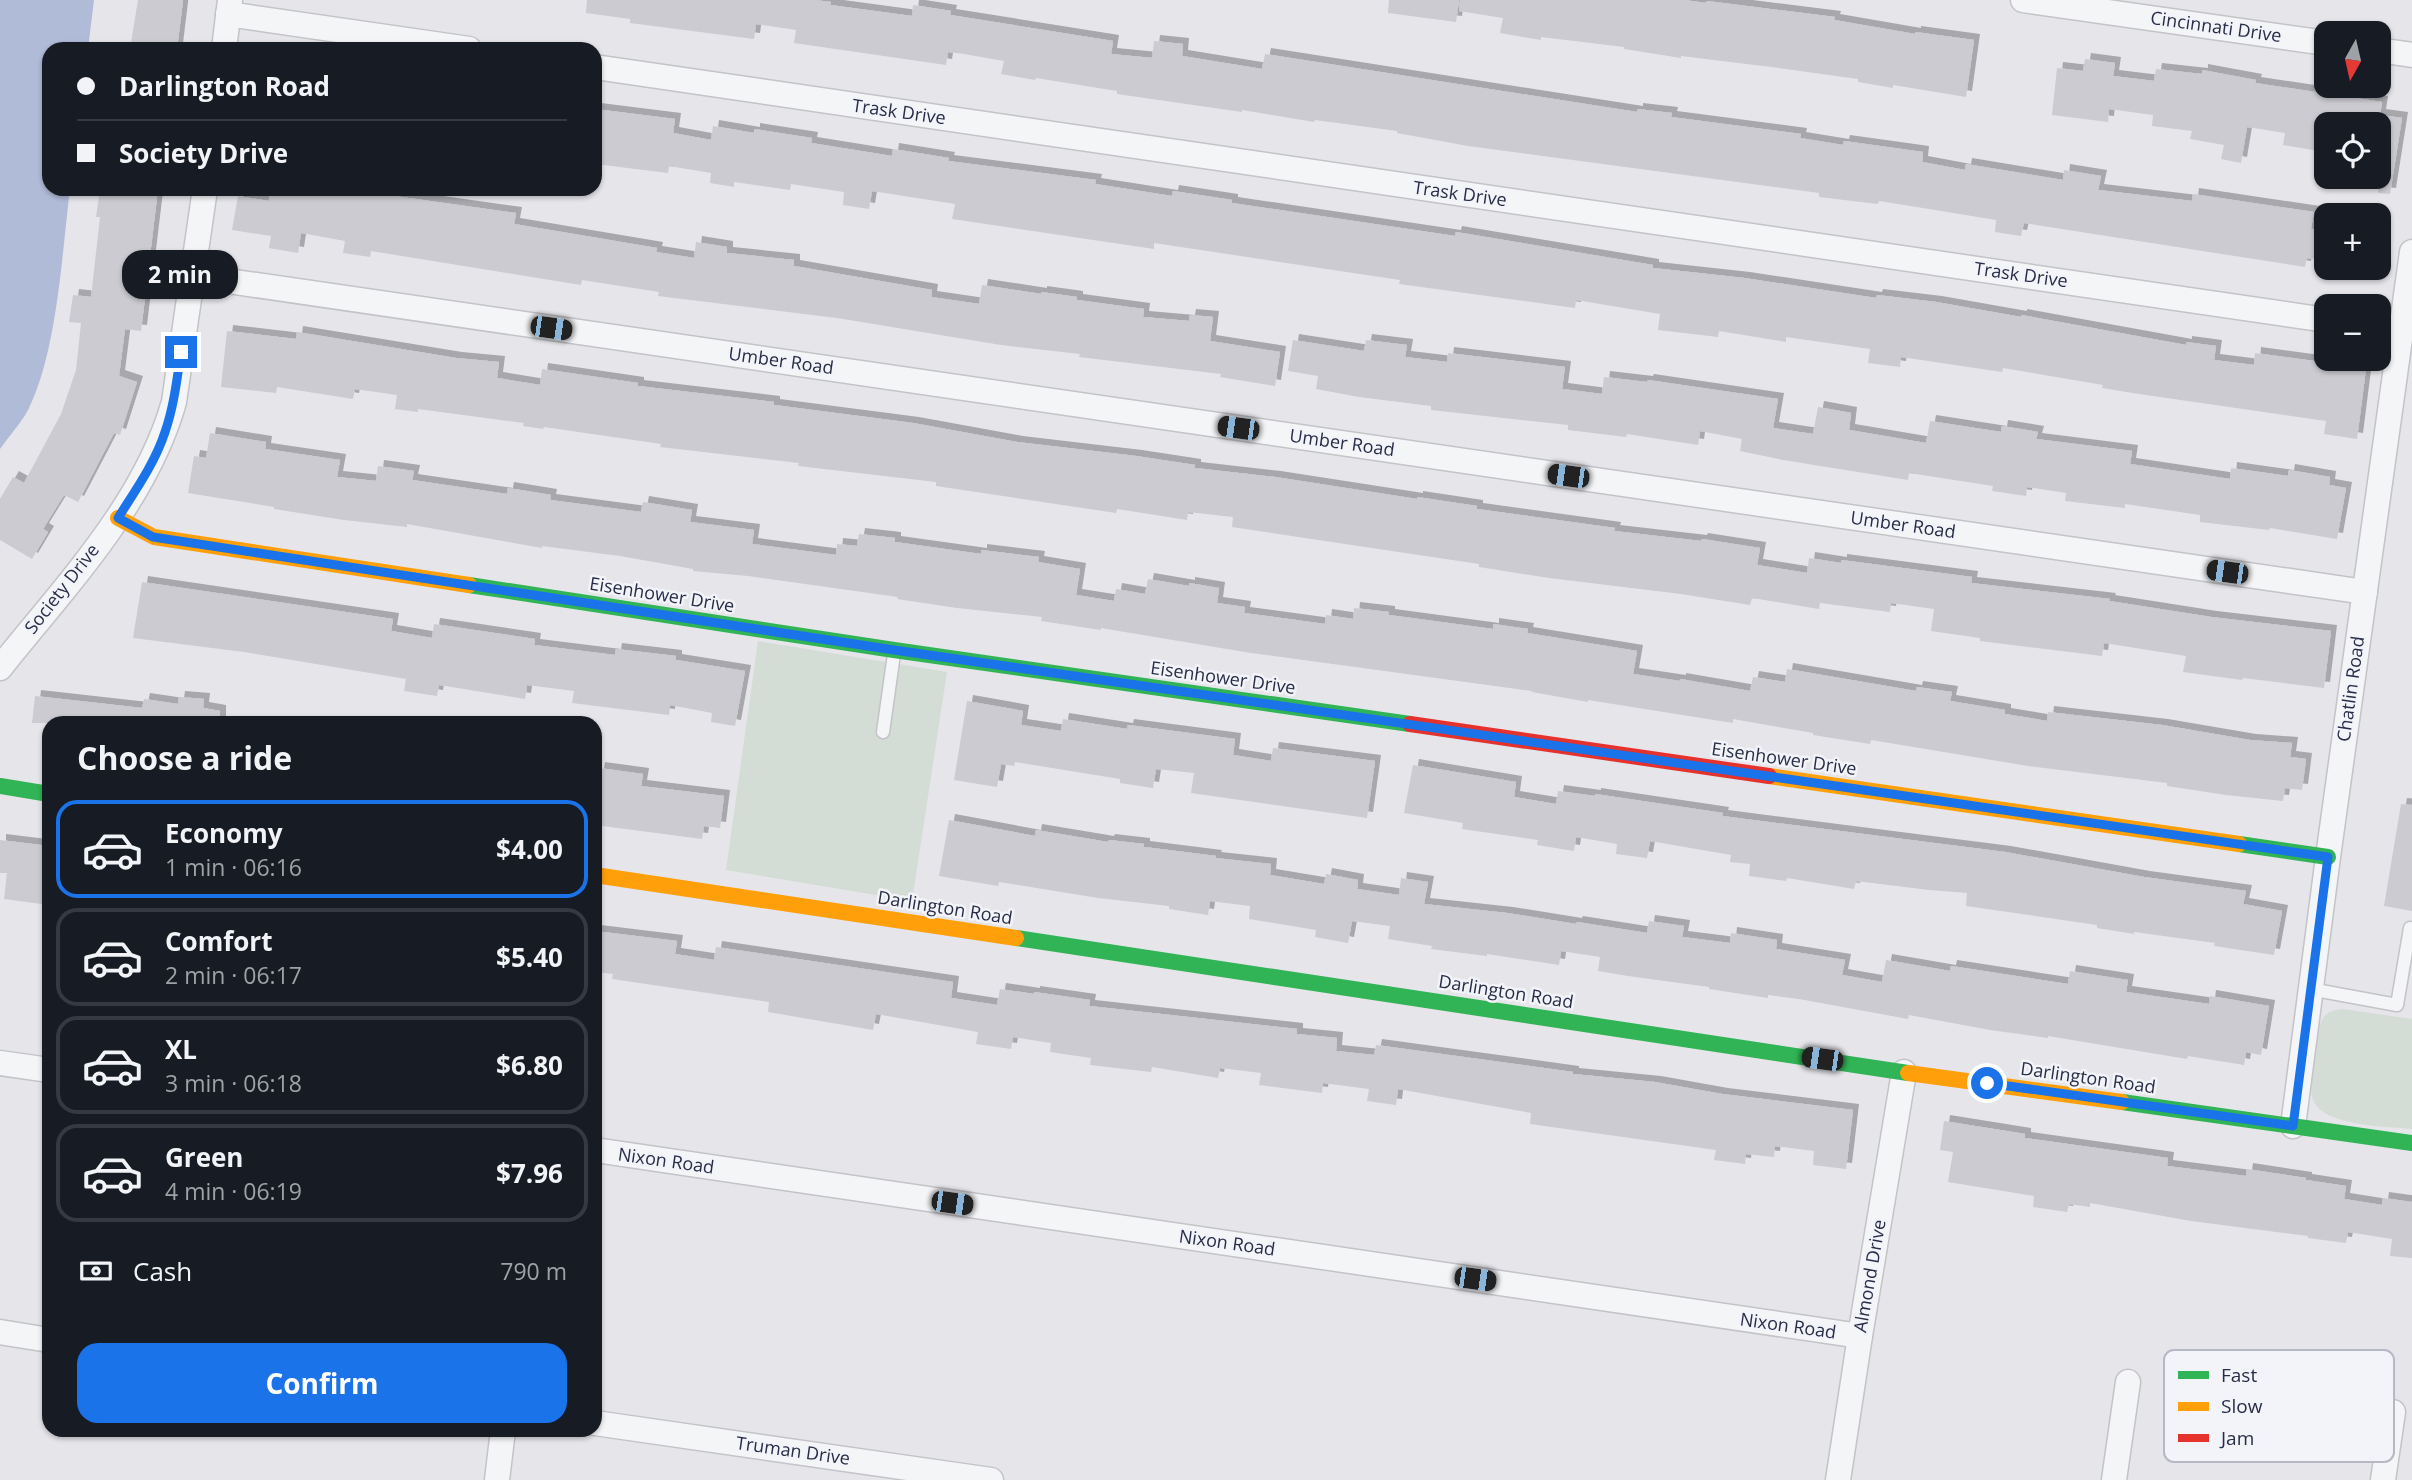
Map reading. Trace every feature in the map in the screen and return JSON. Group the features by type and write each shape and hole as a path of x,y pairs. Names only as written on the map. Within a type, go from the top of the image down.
{"street":[{"name":"Cincinnati Drive","path":"2024,0 2314,41"},
{"path":"225,42 229,7 429,42"},
{"path":"2391,52 2412,55"},
{"name":"Trask Drive","path":"602,68 2314,318"},
{"name":"Society Drive","path":"0,668 118,518 145,475 164,434 174,402 204,196"},
{"name":"Chatlin Road","path":"2391,325 2409,290 2412,252"},
{"name":"Umber Road","path":"194,276 2365,592"},
{"name":"Chatlin Road","path":"2293,1126 2365,592 2385,371"},
{"name":"Eisenhower Drive","path":"118,518 153,537 894,650 2328,857"},
{"path":"0,786 42,793"},
{"name":"Darlington Road","path":"602,877 1904,1072 2412,1143"},
{"path":"0,1063 42,1069"},
{"name":"Almond Drive","path":"1838,1480 1904,1072"},
{"name":"Nixon Road","path":"602,1151 1860,1336"},
{"path":"0,1332 42,1339"},
{"path":"2114,1480 2128,1382"},
{"name":"Truman Drive","path":"602,1424 991,1480"},
{"path":"497,1480 502,1437"},
{"path":"2383,1480 2386,1462"}],"lane":[{"path":"883,732 894,650"},
{"path":"2310,989 2397,1005 2410,928"}],"shaded area":[{"path":"758,641 947,672 912,901 726,870"},
{"path":"2343,1009 2412,1019 2412,1129 2340,1120 2317,1107 2312,1097 2312,1082 2320,1025 2328,1013"}],"water":[{"path":"0,0 94,0 89,42 42,42 42,196 69,196 61,272 46,360 28,410 0,449"}],"building":[{"path":"138,0 183,0 178,42 131,42"},
{"path":"587,0 814,0 831,2 830,5 912,16 913,5 951,11 950,15 1113,41 1111,54 1152,58 1154,41 1183,44 1182,56 1262,69 1265,54 1637,112 1637,109 1672,113 1671,117 1801,134 1800,138 1843,145 1844,141 1923,152 1922,162 1965,170 1966,164 2063,180 2064,170 2101,176 2098,190 2192,201 2193,194 2314,212 2311,229 2314,229 2314,259 2307,258 2305,267 2024,223 2021,236 1995,232 1996,220 1879,201 1878,204 1819,197 1819,193 1468,146 1397,131 1242,112 1117,94 1117,91 1036,78 1035,80 1001,74 1004,61 964,54 948,52 946,65 794,43 796,30 756,24 754,39 630,23 630,19 586,13"},
{"path":"1389,0 1459,0 1456,22 1388,13"},
{"path":"1460,0 1707,1 1835,17 1834,20 1915,34 1974,40 1966,97 1893,85 1893,88 1858,82 1858,79 1771,67 1681,58 1624,47 1541,37 1541,40 1500,33 1503,18 1459,11"},
{"path":"2085,59 2115,63 2113,76 2154,81 2156,69 2202,74 2202,70 2256,80 2255,83 2314,92 2314,98 2355,98 2382,102 2380,112 2314,112 2314,150 2283,145 2285,133 2247,127 2241,163 2221,159 2224,145 2190,139 2192,131 2152,126 2153,115 2109,109 2108,122 2052,115 2057,68 2083,71"},
{"path":"602,110 675,119 673,133 711,140 713,126 754,133 754,129 812,138 811,143 892,156 893,149 949,158 948,161 1096,180 1095,184 1172,196 1173,191 1232,200 1232,203 1455,236 1456,232 1653,265 1653,268 1744,278 1876,298 1877,295 1936,302 2021,315 2186,345 2186,342 2216,346 2214,360 2254,365 2255,353 2314,361 2314,371 2366,371 2357,439 2324,434 2326,421 2102,388 2103,385 2003,368 2002,372 1901,357 1900,367 1868,363 1870,349 1786,337 1786,342 1719,331 1718,337 1658,330 1660,314 1576,300 1575,308 1399,284 1400,280 1154,243 1154,249 952,219 955,204 872,191 869,209 843,205 844,192 791,184 790,190 734,182 734,187 710,183 711,173 669,166 668,173 602,165"},
{"path":"2391,116 2402,118 2391,188"},
{"path":"2378,189 2391,189 2390,194 2378,193"},
{"path":"99,196 157,196 141,331 125,329 119,376 137,382 120,435 114,433 78,502 64,495 43,529 48,532 32,559 0,540 0,499 13,477 24,483 61,414 76,370 81,323 69,322 73,295 91,297 100,217 96,217"},
{"path":"238,196 269,201 269,196 394,196 516,213 514,224 657,248 656,252 694,258 696,242 727,247 727,253 794,260 794,266 932,290 931,297 979,304 982,285 1144,309 1143,317 1189,321 1190,315 1213,317 1210,341 1280,352 1275,386 1220,377 1221,374 1079,357 1080,354 1001,345 837,318 658,296 659,292 582,280 581,285 371,251 370,257 343,253 345,241 301,233 298,253 269,248 271,236 232,230"},
{"path":"227,331 296,339 297,332 456,358 499,362 497,378 540,385 542,369 638,383 638,386 774,402 774,405 913,423 1017,442 1136,456 1195,465 1195,468 1477,506 1477,509 1615,528 1614,531 1702,539 1760,548 1757,565 1807,573 1809,558 1841,563 1841,560 1972,577 1971,583 2110,599 2109,601 2211,617 2331,631 2324,688 2183,672 2186,656 2104,643 2102,656 1980,641 1980,638 1931,631 1934,609 1891,603 1890,612 1820,603 1819,609 1752,598 1750,605 1549,578 1479,567 1479,564 1232,527 1233,517 1188,512 1187,520 1117,509 1116,513 936,486 936,482 660,447 661,444 523,426 524,423 418,409 418,412 395,409 397,395 355,389 353,399 277,387 276,393 221,387"},
{"path":"1293,340 1364,351 1366,340 1407,345 1405,357 1447,362 1448,353 1565,367 1562,389 1602,394 1604,377 1648,380 1778,399 1773,428 1813,434 1818,407 1851,413 1849,430 1926,443 1930,421 2001,432 2002,426 2038,432 2036,439 2132,451 2130,464 2230,479 2231,468 2288,476 2289,470 2330,477 2329,485 2346,488 2337,539 2270,528 2200,522 2200,515 2125,504 2125,508 2065,501 2066,493 2027,487 2026,496 1992,491 1993,486 1909,473 1908,480 1783,460 1740,451 1742,439 1700,431 1698,445 1627,434 1626,437 1568,430 1568,425 1431,410 1431,406 1316,389 1318,376 1288,371"},
{"path":"210,433 266,442 265,449 340,460 337,477 376,481 378,466 414,471 412,480 507,494 508,488 551,495 550,500 641,512 643,502 692,510 690,522 754,530 752,544 836,555 837,544 857,546 859,534 981,554 981,550 1039,557 1038,562 1080,569 1076,595 1114,601 1116,589 1145,594 1148,579 1189,586 1189,583 1219,588 1217,603 1245,607 1244,613 1325,624 1326,615 1353,619 1354,608 1493,629 1493,624 1528,629 1527,633 1637,651 1633,674 1680,681 1750,691 1753,677 1785,682 1787,669 1916,691 1917,687 1952,692 1950,701 2005,710 2005,714 2047,721 2048,712 2162,725 2250,740 2292,743 2290,757 2306,759 2302,790 2285,788 2283,801 2226,795 2167,786 2167,783 2028,766 1871,740 1870,744 1733,719 1733,723 1532,691 1251,653 1101,628 1041,621 1042,617 957,608 748,576 693,571 620,556 542,548 407,524 407,527 344,520 274,509 188,493 194,456 206,458"},
{"path":"142,582 393,619 391,631 432,638 434,624 535,639 534,645 615,655 616,649 676,656 676,660 745,671 735,726 711,722 712,713 670,705 669,715 572,703 574,691 527,685 525,699 439,685 437,696 404,691 406,679 244,652 133,638"},
{"path":"35,696 142,708 144,699 178,704 179,697 204,699 203,708 220,711 220,716 42,716 42,723 32,723"},
{"path":"967,701 1023,711 1021,725 1061,731 1063,719 1127,729 1128,725 1235,739 1233,755 1271,761 1273,748 1375,761 1367,818 1191,793 1194,773 1156,769 1153,788 1120,783 1120,779 1015,762 1014,766 1001,764 997,787 954,780"},
{"path":"1413,765 1516,782 1514,797 1556,804 1558,791 1595,794 1723,813 1722,816 2005,852 2144,877 2246,891 2243,904 2282,911 2274,955 2214,946 2215,943 2134,934 2097,928 2097,925 1966,906 1967,893 1856,881 1854,889 1787,878 1786,881 1749,876 1750,864 1730,862 1731,855 1650,841 1647,858 1616,854 1617,844 1576,837 1574,851 1537,845 1538,840 1462,829 1463,823 1404,813"},
{"path":"602,768 643,774 641,786 724,796 720,828 704,826 702,839 602,826"},
{"path":"2401,804 2412,805 2412,911 2384,906"},
{"path":"949,820 1035,836 1036,830 1271,864 1270,875 1324,884 1326,874 1358,880 1357,889 1399,895 1401,878 1428,882 1424,904 1647,933 1649,921 1684,926 1682,937 1730,943 1731,933 1777,940 1776,949 1845,960 1842,975 1882,982 1886,960 1950,971 1951,966 2068,984 2070,971 2128,980 2126,992 2209,1004 2210,996 2269,1006 2261,1055 2246,1052 2244,1065 1990,1030 1909,1015 1908,1019 1799,999 1768,995 1768,998 1598,971 1600,957 1561,951 1559,965 1431,949 1432,946 1388,939 1390,926 1352,921 1348,943 1315,937 1316,930 1249,919 1250,906 1210,901 1208,915 1169,909 1169,906 999,882 998,886 939,876"},
{"path":"0,840 42,845 42,904 4,899 7,873 0,873"},
{"path":"602,932 677,941 675,954 714,960 716,947 953,982 951,998 997,1005 1000,989 1034,992 1090,1000 1089,1006 1297,1029 1297,1034 1337,1038 1336,1051 1374,1055 1376,1045 1573,1074 1655,1082 1722,1094 1853,1110 1846,1169 1813,1165 1814,1151 1775,1146 1774,1157 1746,1154 1745,1164 1714,1160 1716,1150 1530,1124 1531,1113 1398,1089 1396,1105 1367,1101 1369,1089 1323,1083 1322,1093 1259,1085 1261,1073 1220,1068 1218,1078 1152,1067 1151,1072 1090,1065 1091,1058 1050,1052 1051,1043 1013,1037 1011,1049 976,1044 978,1032 876,1014 873,1030 768,1012 769,1002 612,979 613,974 602,973"},
{"path":"1944,1121 2025,1134 2025,1138 2168,1158 2167,1166 2246,1176 2247,1169 2306,1178 2346,1186 2344,1199 2382,1205 2383,1198 2412,1202 2412,1258 2390,1256 2392,1239 2348,1232 2346,1243 2191,1221 2090,1203 2090,1207 2069,1204 2067,1212 2033,1207 2034,1196 1948,1182 1953,1152 1940,1150"}],"traffic: fast":[{"path":"469,585 894,650 1410,724"},
{"path":"0,786 42,793"},
{"path":"2239,844 2328,857"},
{"path":"1016,938 1908,1073"},
{"path":"2122,1102 2412,1143"}],"traffic: slow":[{"path":"118,518 154,537 469,585"},
{"path":"1769,776 2239,844"},
{"path":"602,876 1016,938"},
{"path":"1908,1073 2122,1102"}],"traffic: jam":[{"path":"1410,724 1769,776"}],"route":[{"path":"181,352 174,402 164,434 145,475 118,518 153,537 894,650 2328,857 2293,1126 1987,1083"}]}
